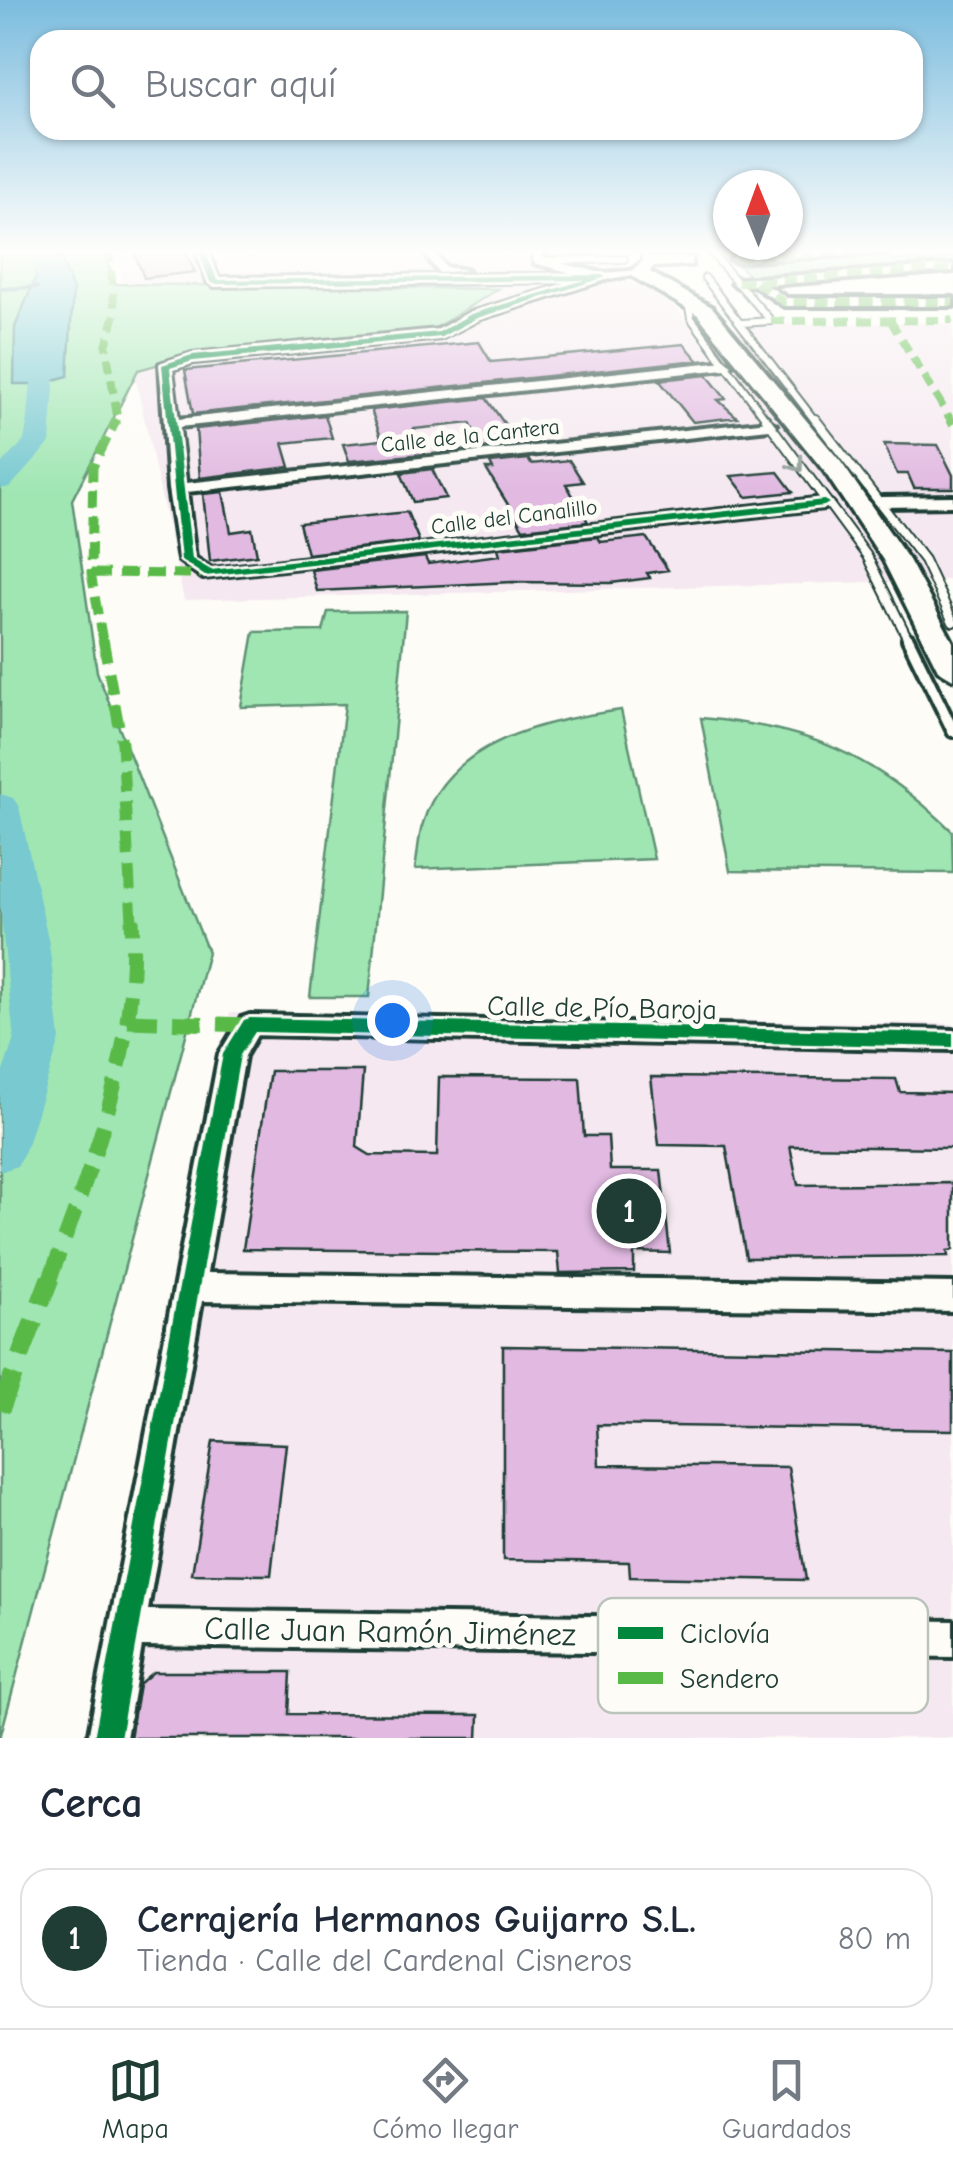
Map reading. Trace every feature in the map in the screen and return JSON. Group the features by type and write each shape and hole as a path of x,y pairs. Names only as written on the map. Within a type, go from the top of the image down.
{"main road":[{"path":"717,330 868,515 923,608 953,670"}],"street":[{"path":"176,489 166,367 192,358 441,334 448,330"},
{"path":"171,424 726,365"},
{"name":"Calle de la Cantera","path":"176,489 768,425"},
{"name":"Calle del Canalillo","path":"176,489 187,560 209,574 824,503"},
{"path":"882,502 953,501"},
{"name":"Calle de Pío Baroja","path":"188,1287 232,1054 250,1025 953,1040"},
{"path":"107,1738 188,1287 953,1297"},
{"name":"Calle Juan Ramón Jiménez","path":"127,1628 598,1634"},
{"name":"Calle Juan Ramón Jiménez","path":"928,1639 953,1639"}],"lane":[{"path":"700,330 824,503 867,556 953,731"},
{"path":"748,330 924,560 953,622"}],"shaded area":[{"path":"123,330 953,330 953,587 950,580 184,600 136,381 111,374"},
{"path":"230,1013 953,1024 953,1738 93,1738"}],"green space":[{"path":"0,330 416,330 192,355 138,370 72,500 97,672 208,952 0,1738"},
{"path":"406,611 369,997 310,997 345,704 241,707 254,632 323,631 328,612"},
{"path":"621,710 654,859 415,869 421,828 436,795 454,772 477,753 532,728"},
{"path":"701,718 739,722 807,738 867,764 952,831 953,873 730,871"}],"water":[{"path":"15,330 71,330 68,376 40,384 14,384"}],"building":[{"path":"479,342 491,362 684,344 698,360 193,414 185,370"},
{"path":"707,375 726,399 718,400 737,417 693,422 659,380"},
{"path":"486,398 519,444 482,448 470,423 414,429 425,454 349,461 343,444 382,440 371,410"},
{"path":"325,415 332,438 283,443 290,467 200,478 196,429"},
{"path":"884,444 938,445 953,475 953,488 914,488 908,474 897,474"},
{"path":"528,459 531,464 569,460 583,482 566,484 588,522 523,529 486,469 493,469 490,463"},
{"path":"432,469 446,498 413,502 401,473"},
{"path":"778,472 793,492 747,497 731,476"},
{"path":"223,492 231,532 252,529 257,555 210,561 203,494"},
{"path":"407,512 419,541 307,554 299,523"},
{"path":"598,537 601,542 646,537 668,570 647,573 650,578 611,583 513,582 317,591 311,570 425,557 428,564 500,555 498,548"},
{"path":"270,1071 363,1071 357,1147 370,1155 437,1156 439,1077 580,1078 584,1136 608,1136 610,1170 661,1170 670,1253 634,1252 634,1272 560,1273 558,1252 243,1249"},
{"path":"651,1077 896,1079 900,1092 953,1093 953,1148 790,1146 798,1185 953,1183 953,1250 947,1251 948,1256 746,1258 726,1146 659,1145"},
{"path":"503,1346 953,1353 953,1430 597,1425 599,1465 788,1467 806,1580 630,1577 629,1562 503,1560"},
{"path":"213,1441 286,1444 271,1575 192,1574"},
{"path":"153,1672 291,1672 289,1714 479,1715 478,1738 130,1738 139,1684"}],"waterway":[{"path":"0,481 37,443 46,330"},
{"path":"0,807 28,943 37,1039 0,1151"}],"marked path":[{"path":"0,1410 85,1185 123,1062 135,970 122,743 91,573 93,467 118,423 106,346 110,330"},
{"path":"896,330 953,424"},
{"path":"91,573 201,574"},
{"path":"128,1021 250,1025"}],"cycle path":[{"path":"448,330 441,334 192,358 165,367 187,560 209,574 824,503"},
{"path":"107,1738 232,1054 250,1025 953,1040"}],"place":[{"name":"Cerrajería Hermanos Guijarro S.L.","path":"629,1211"}]}
